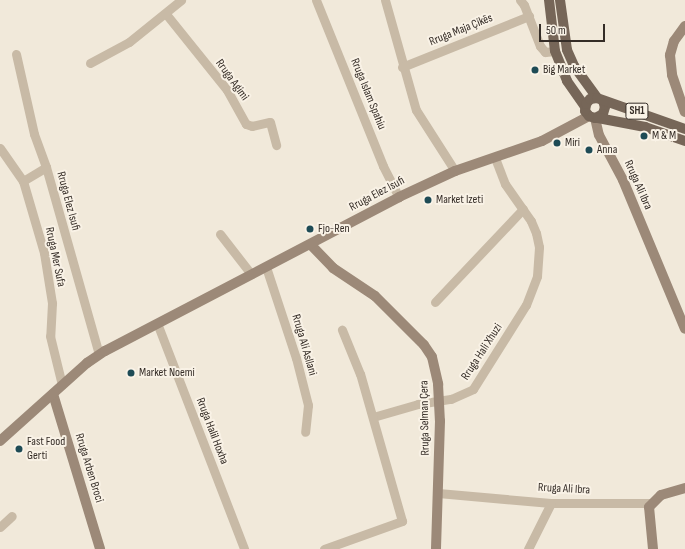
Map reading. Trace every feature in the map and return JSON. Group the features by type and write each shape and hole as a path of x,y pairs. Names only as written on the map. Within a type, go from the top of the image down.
{"main road":[{"path":"549,0 555,51 575,96 592,115"},
{"path":"560,0 564,40 574,66 600,99 605,111 592,115"},
{"path":"592,115 590,99 600,99"},
{"name":"SH1","path":"600,99 680,127"},
{"name":"SH1","path":"592,115 645,127 685,141"}],"street":[{"path":"90,63 129,42 166,14 181,0"},
{"name":"Rruga Islam Spahiu","path":"316,0 383,166 399,197"},
{"path":"385,0 402,67 416,110 455,171"},
{"path":"520,0 544,52 555,51"},
{"name":"Rruga Agimi","path":"166,14 227,90 246,124 252,126 270,122 276,145"},
{"name":"Rruga Maja Çikës","path":"402,67 528,16"},
{"path":"680,127 685,112 672,75 670,55 674,41 685,26"},
{"name":"Rruga Elez Isufi","path":"16,54 34,134 46,167 86,316 99,354"},
{"name":"Rruga Elez Isufi","path":"0,441 99,354 251,274 311,245 399,197 455,171 542,141 592,115"},
{"name":"Rruga Ali Ibra","path":"592,115 599,135 624,180 685,329"},
{"name":"Rruga Mer Sufa","path":"0,148 23,181 49,277 52,303 50,336 62,385"},
{"name":"Rruga Hali Xhuzi","path":"373,417 418,404 439,401 462,395 473,389 526,305 537,276 539,247 536,233 523,209 505,184 495,158"},
{"path":"23,181 46,167"},
{"path":"435,302 523,209"},
{"path":"220,234 251,274"},
{"name":"Rruga Selman Çera","path":"311,245 333,268 375,296 424,345 436,369 439,401 436,549"},
{"name":"Rruga Ali Asllani","path":"266,267 296,358 308,405 305,432"},
{"name":"Rruga Halil Hoxha","path":"157,323 244,549"},
{"path":"324,549 402,520 360,374 342,330"},
{"name":"Rruga Arben Broci","path":"53,394 100,549"},
{"name":"Rruga Ali Ibra","path":"438,493 551,503 652,503 661,496 685,488"},
{"path":"528,549 551,503"},
{"path":"652,503 648,511 653,549"},
{"path":"0,527 12,516"}],"place":[{"name":"Big Market","path":"535,70"},
{"name":"M & M","path":"644,136"},
{"name":"Miri","path":"557,143"},
{"name":"Anna","path":"589,150"},
{"name":"Market Izeti","path":"428,200"},
{"name":"Fjo-Ren","path":"310,229"},
{"name":"Market Noemi","path":"131,373"},
{"name":"Fast Food Gerti","path":"19,449"}]}
